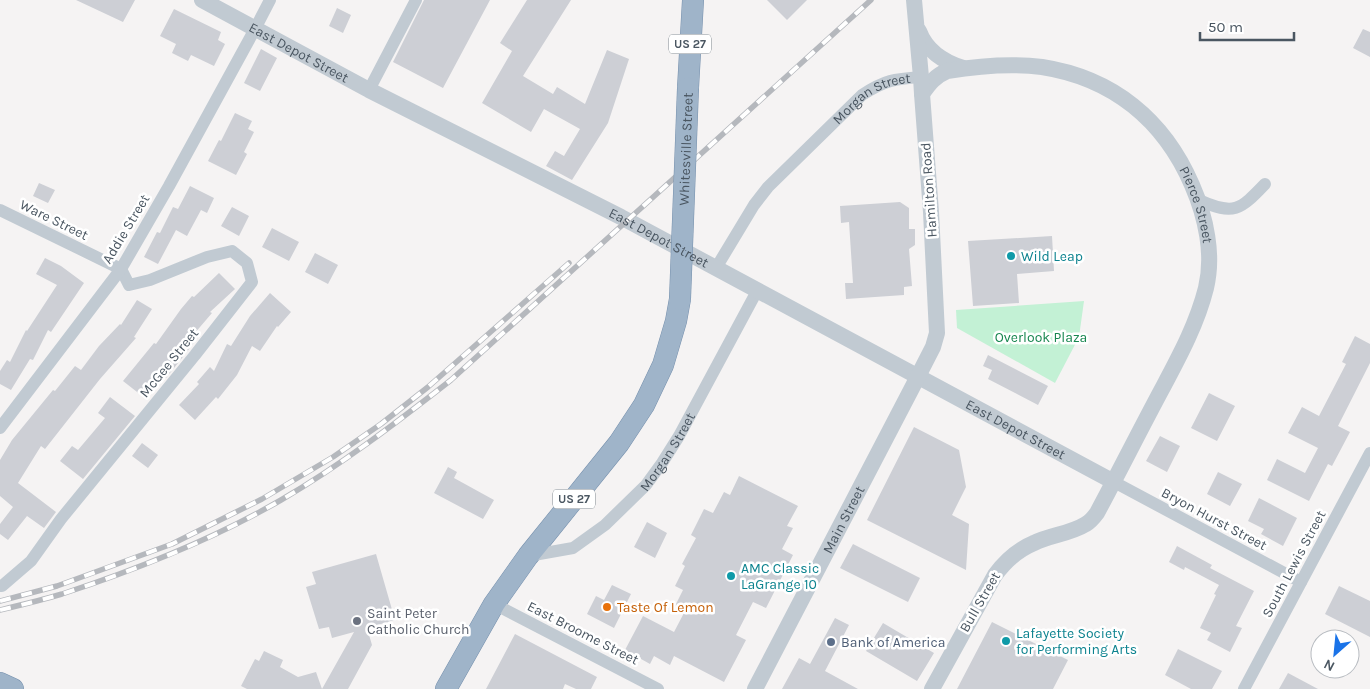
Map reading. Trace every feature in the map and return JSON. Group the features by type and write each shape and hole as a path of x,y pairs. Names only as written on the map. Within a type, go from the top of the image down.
{"highway":[{"name":"Whitesville Street","path":"528,556 619,443 644,405 665,357 676,321 680,299 692,0"},
{"name":"US 27","path":"446,689 494,604 528,556"},
{"path":"0,683 13,689"}],"street":[{"name":"East Depot Street","path":"202,0 369,90 621,217 1114,482"},
{"name":"Addie Street","path":"1,425 121,269 169,186 270,0"},
{"path":"369,90 416,0"},
{"name":"Hamilton Road","path":"914,0 932,222 937,333 933,347 918,377"},
{"path":"916,25 921,37 938,57 963,68"},
{"name":"Pierce Street","path":"922,94 930,82 941,74 963,68 998,65 1041,67 1073,74 1102,85 1148,118 1166,138 1184,166 1199,200 1206,229 1209,255 1206,290 1194,326 1114,482"},
{"name":"Morgan Street","path":"716,268 754,205 768,187 862,95 877,85 894,79 921,77"},
{"path":"1199,200 1220,209 1233,208 1246,202 1266,184"},
{"name":"Ware Street","path":"0,210 121,269"},
{"name":"McGee Street","path":"0,586 31,561 61,519 196,355 252,282 247,263 232,251 207,257 150,280 129,285 121,269"},
{"name":"Morgan Street","path":"528,556 573,548 605,525 646,485 679,436 757,291"},
{"name":"Main Street","path":"755,689 918,377"},
{"name":"South Lewis Street","path":"1244,689 1370,453"},
{"name":"Bryon Hurst Street","path":"1114,482 1301,582"},
{"name":"Bull Street","path":"932,689 1004,562 1014,553 1035,542 1087,524 1097,513 1114,482"},
{"name":"East Broome Street","path":"494,604 658,689"}],"green space":[{"name":"Overlook Plaza","path":"1084,301 1079,337 1055,383 957,328 956,310"}],"building":[{"path":"76,0 135,0 123,22"},
{"path":"424,0 490,0 443,88 393,62"},
{"path":"527,0 571,0 523,76 553,94 557,87 585,104 607,50 629,59 608,123 572,180 546,166 555,151 564,156 580,129 544,109 531,132 482,103 512,51 500,43"},
{"path":"767,0 807,0 787,20"},
{"path":"337,8 351,15 343,33 329,26"},
{"path":"174,9 221,32 218,40 225,44 214,66 191,55 188,61 172,53 176,44 160,36"},
{"path":"1363,29 1370,32 1370,57 1353,48"},
{"path":"261,49 277,58 260,91 244,83"},
{"path":"235,113 252,121 248,129 254,132 244,152 247,154 236,175 208,161 219,140 221,141"},
{"path":"39,183 55,190 48,203 33,196"},
{"path":"190,186 214,198 207,213 201,210 187,236 176,230 158,264 144,257 157,232 160,233 173,207 178,209"},
{"path":"900,202 909,208 909,229 915,229 915,245 909,249 912,286 904,287 904,295 846,299 845,283 853,283 849,222 841,223 840,206"},
{"path":"232,207 249,216 239,236 221,226"},
{"path":"272,228 299,242 289,261 262,247"},
{"name":"Wild Leap","path":"1052,236 1054,271 1017,274 1019,303 973,306 968,241"},
{"path":"315,253 338,265 328,284 305,272"},
{"path":"45,258 61,266 84,283 51,332 48,330 33,360 30,359 11,390 0,384 0,371 7,360 10,362 26,330 57,285 36,274"},
{"path":"219,273 235,289 210,312 212,313 194,334 198,337 166,378 164,377 146,399 123,381 154,343 156,344 192,296 194,297"},
{"path":"270,293 291,312 277,326 260,351 252,346 237,375 218,399 216,397 195,420 179,405 199,384 197,382 210,367 214,371 227,344 231,346 250,316"},
{"path":"137,300 152,309 134,337 136,338 100,379 45,449 41,446 18,483 56,512 44,528 27,516 8,540 0,534 0,524 13,507 0,496 0,460 12,440 53,390 55,391 75,366 81,370 99,346 121,325"},
{"path":"1355,336 1370,344 1370,363 1338,426 1350,432 1332,466 1328,464 1309,501 1267,480 1277,459 1305,473 1318,448 1288,433 1302,407 1319,416 1346,364 1342,362"},
{"path":"988,355 1048,386 1038,405 988,379 992,370 983,366"},
{"path":"1209,393 1235,406 1217,441 1191,428"},
{"path":"110,397 135,416 83,479 60,461 72,446 78,450 105,418 98,413"},
{"path":"914,427 959,450 966,487 952,515 969,524 966,570 867,520"},
{"path":"1160,436 1180,446 1167,472 1146,461"},
{"path":"142,443 158,455 148,468 132,456"},
{"path":"448,467 457,472 454,478 494,500 483,519 434,493"},
{"path":"1218,472 1242,484 1230,506 1207,494"},
{"name":"AMC Classic LaGrange 10","path":"739,476 798,506 787,526 793,528 782,549 793,555 766,608 753,602 736,635 746,640 724,682 674,656 670,665 654,656 650,664 625,650 643,616 674,632 685,611 675,606 683,590 675,586 685,566 682,564 696,538 691,535 704,509 713,513 724,492 730,495"},
{"path":"1259,498 1297,518 1283,546 1261,534 1264,529 1248,521"},
{"path":"647,522 667,533 655,558 634,547"},
{"path":"853,544 920,578 908,602 840,568"},
{"path":"1177,546 1212,565 1210,568 1254,591 1236,626 1242,628 1230,652 1207,640 1211,633 1200,628 1219,585 1185,567 1184,570 1169,562"},
{"name":"Saint Peter Catholic Church","path":"376,554 395,620 367,628 372,645 348,689 322,689 354,632 332,638 329,627 319,629 306,587 316,584 312,572"},
{"name":"Taste Of Lemon","path":"612,585 631,594 614,628 587,614 596,596 604,600"},
{"path":"1339,586 1370,601 1370,637 1360,632 1360,629 1354,629 1325,614"},
{"name":"Bank of America","path":"835,618 849,625 825,671 858,689 782,689 799,658 810,664"},
{"name":"Lafayette Society for Performing Arts","path":"992,622 1068,660 1053,689 957,689"},
{"path":"883,623 934,653 917,681 866,651"},
{"path":"515,634 597,677 591,689 576,689 565,684 563,689 486,689"},
{"path":"1178,649 1222,671 1212,689 1191,689 1165,675"},
{"path":"264,651 283,660 280,667 298,677 316,672 322,689 247,689 241,686 255,659 259,661"},
{"path":"1288,673 1318,689 1279,689"}],"railway":[{"path":"0,610 54,596 174,553 228,528 281,500 347,458 451,380 871,0"},
{"path":"0,601 57,586 172,544 262,499 333,457 381,424 428,387 569,263"}],"place":[{"name":"Wild Leap","path":"1011,256"},
{"name":"AMC Classic LaGrange 10","path":"731,576"},
{"name":"Taste Of Lemon","path":"607,607"},
{"name":"Saint Peter Catholic Church","path":"357,621"},
{"name":"Lafayette Society for Performing Arts","path":"1006,641"},
{"name":"Bank of America","path":"831,642"}]}
